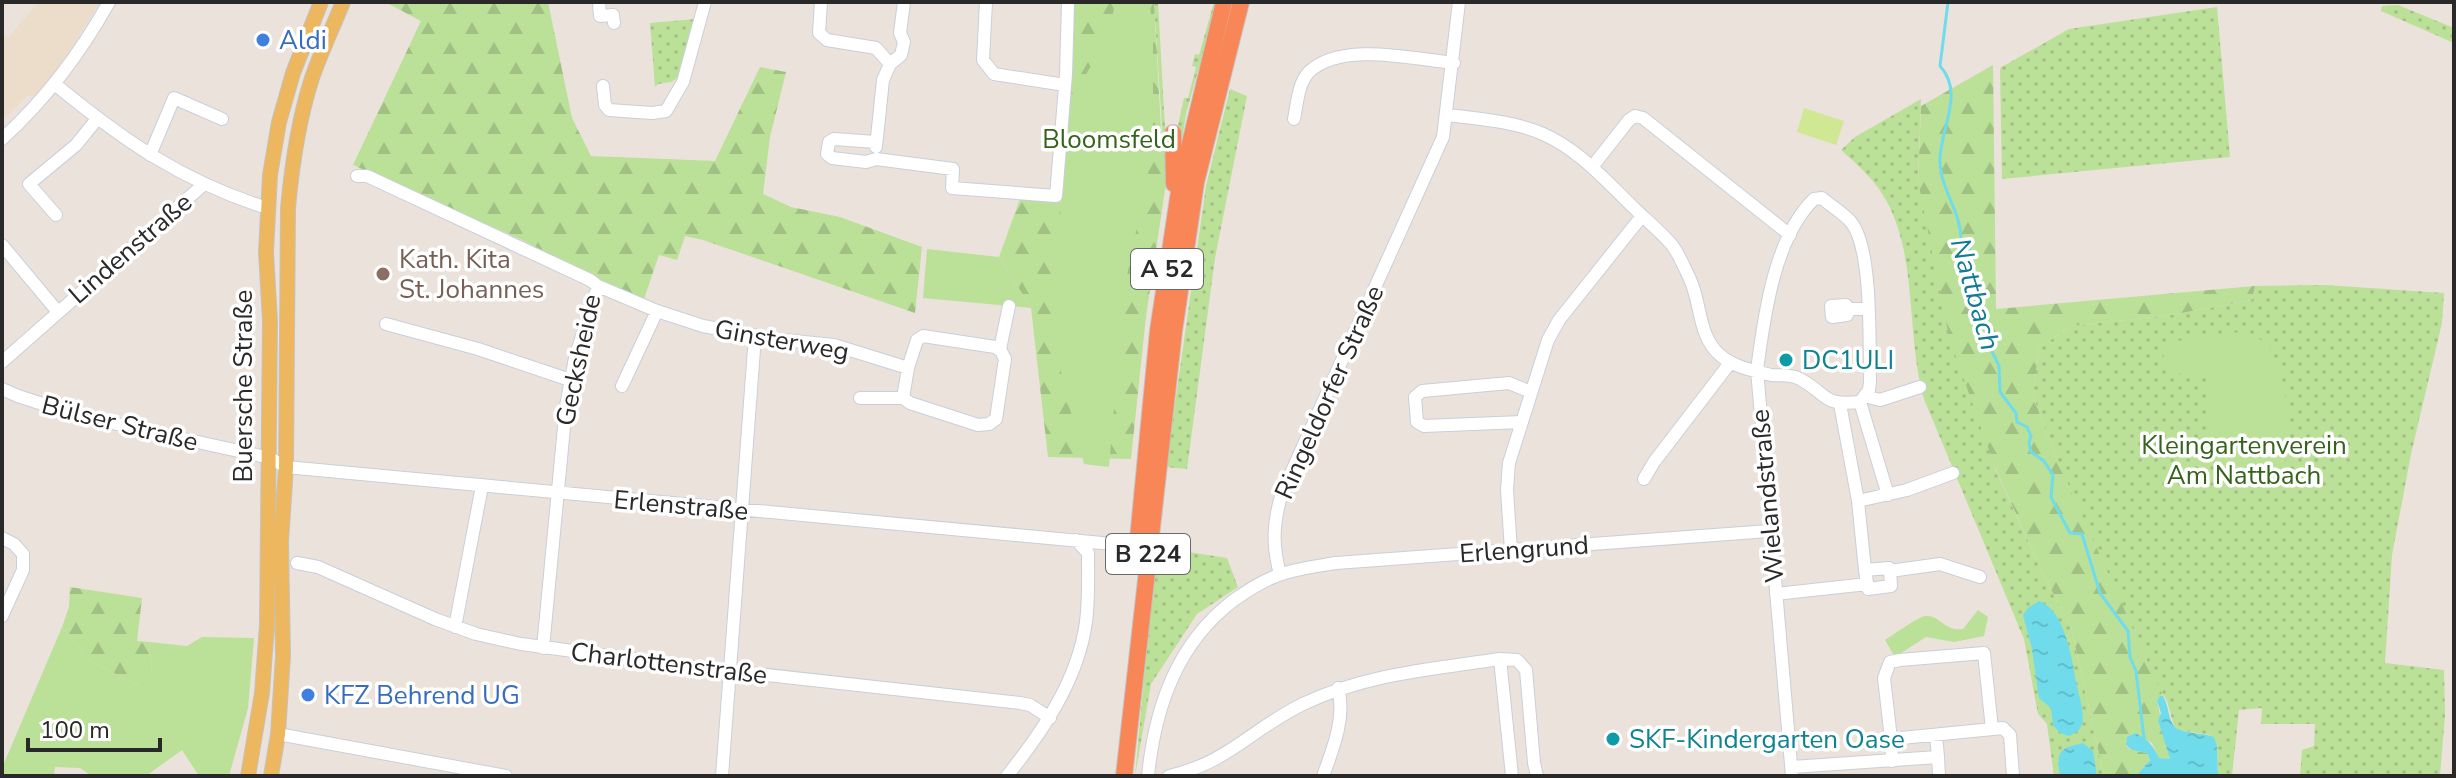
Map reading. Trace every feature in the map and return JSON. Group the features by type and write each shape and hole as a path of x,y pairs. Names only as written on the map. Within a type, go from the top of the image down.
{"highway":[{"name":"A 52","path":"1166,331 1177,206 1224,2"},
{"name":"A 52","path":"1166,331 1196,182 1241,2"},
{"path":"1173,133 1173,180 1177,206"},
{"name":"B 224","path":"1114,776 1166,331"},
{"name":"B 224","path":"1124,776 1166,331"}],"main road":[{"name":"Buersche Straße","path":"248,776 264,678 267,625 270,458 267,208 279,122 293,73 321,2"},
{"name":"Buersche Straße","path":"271,776 278,734 283,656 281,542 286,467 288,208 292,159 312,78 343,2"}],"street":[{"path":"2,139 56,85 93,32 109,2"},
{"path":"599,2 600,16 613,15 614,23"},
{"path":"603,86 605,105 609,110 666,111 683,82 705,2"},
{"path":"821,2 819,33 827,40 876,48 890,64"},
{"path":"876,159 883,80 890,64 901,55 904,42 900,33 904,2"},
{"path":"986,2 983,60 994,74 1065,85"},
{"path":"876,142 834,139 829,142 827,154 832,158 866,162 876,159 953,169 952,188 1056,196 1068,2"},
{"name":"Ringeldorfer Straße","path":"1280,574 1274,550 1274,518 1282,493 1436,157 1448,115 1459,4"},
{"path":"1294,119 1300,87 1308,73 1332,58 1353,53 1454,63"},
{"path":"56,85 97,119 150,155 203,185 267,208"},
{"path":"150,155 174,98 222,119"},
{"path":"1448,115 1510,123 1543,133 1566,146 1592,167 1673,247 1695,288 1708,340 1717,353 1730,363 1800,378 1829,401 1840,404 1862,399 1880,400 1920,387"},
{"path":"1592,167 1629,120 1635,116 1643,118 1790,235"},
{"path":"56,215 29,184 76,145 97,119"},
{"name":"Gecksheide","path":"357,176 367,176 393,187 598,286 570,380 556,493 543,648"},
{"name":"Lindenstraße","path":"2,362 203,185"},
{"name":"Wielandstraße","path":"1792,772 1757,370 1765,316 1776,273 1790,235 1810,203 1822,198 1852,223 1863,257 1868,309"},
{"path":"1511,550 1507,490 1509,463 1548,340 1559,320 1642,216"},
{"name":"Lindenstraße","path":"2,245 58,312"},
{"name":"Ginsterweg","path":"598,286 703,326 755,336 834,345 908,368"},
{"name":"Ginsterweg","path":"860,398 903,398 947,417 978,425 989,424 998,415 1005,359 1000,349 1009,306"},
{"path":"1849,309 1868,309 1870,382 1862,399 1888,495"},
{"path":"622,386 657,311"},
{"path":"386,324 478,349 570,380"},
{"path":"722,776 755,336"},
{"path":"903,398 917,340 923,336 1000,349"},
{"path":"1644,479 1730,363"},
{"path":"1522,422 1424,426 1417,422 1415,397 1422,391 1509,383 1531,392"},
{"name":"Bülser Straße","path":"2,389 76,415 270,458 286,467"},
{"path":"1840,404 1858,501 1868,589 1891,586 1890,571"},
{"name":"Erlenstraße","path":"286,467 1113,544"},
{"path":"1858,501 1888,495 1953,473"},
{"path":"455,627 482,486"},
{"name":"Erlengrund","path":"1280,574 1336,563 1769,531"},
{"path":"2,538 14,544 23,554 23,570 2,616"},
{"path":"1007,776 1050,718 1068,682 1082,639 1086,621 1088,553 1076,540"},
{"name":"Charlottenstraße","path":"297,563 318,567 455,627 543,648 1020,703 1030,705 1050,718"},
{"path":"1865,570 1889,568 1890,571 1940,564 1980,577"},
{"path":"1280,574 1246,592 1215,614 1191,643 1174,670 1162,700 1148,775 1168,776 1197,769 1222,757 1300,706 1338,688 1378,677 1500,659 1517,660 1526,670 1537,776"},
{"path":"1776,594 1867,584"},
{"path":"1892,761 1884,672 1890,662 1984,653 1992,729"},
{"path":"1500,659 1512,776"},
{"path":"1323,776 1332,753 1343,705 1338,688"},
{"path":"1891,739 2003,728 2010,735 2013,776"},
{"path":"278,734 506,776"},
{"path":"1936,735 1939,776"},
{"path":"1792,772 1938,757"}],"shaded area":[{"path":"39,2 100,2 61,65 37,95 27,96 5,118 2,116 2,34 8,38"}],"green space":[{"path":"385,2 548,2 572,118 591,156 715,161 760,67 786,72 770,137 763,194 791,207 840,217 922,247 915,313 685,236 677,260 659,255 644,299 607,284 522,240 353,165 421,21"},
{"path":"1072,2 1154,2 1161,129 1167,177 1146,316 1131,459 1048,457 1031,308 999,257 1020,199 1061,202"},
{"name":"Bloomsfeld","path":"1115,2 1150,2 1153,149 1124,290 1109,467 1084,464 1062,378 1056,334 1057,264 1068,104 1100,51"},
{"path":"1154,2 1158,2 1165,128 1169,128 1171,188 1166,189"},
{"path":"1214,2 1217,2 1186,114 1181,146 1176,134 1184,98 1188,98 1196,67 1192,66 1195,54 1199,55"},
{"path":"2398,5 2454,28 2454,43 2381,11 2382,6"},
{"path":"2217,7 2230,157 2002,179 2000,68 2069,29"},
{"path":"696,19 678,78 655,87 650,23"},
{"path":"1993,65 1996,309 2255,286 2252,300 2171,315 2071,326 2039,348 2033,396 2056,457 2163,696 2157,701 2170,760 2159,758 2152,743 2135,733 2127,737 2126,746 2147,753 2150,760 2136,776 2104,776 2071,627 1996,470 1949,337 1918,181 1921,106"},
{"path":"1230,89 1247,96 1215,258 1187,469 1166,467 1206,186"},
{"path":"1921,99 1918,181 1996,471 2071,627 2104,776 2054,776 2047,724 2038,714 2024,639 1924,399 1907,271 1896,222 1877,186 1841,150 1855,137"},
{"path":"1804,108 1844,121 1836,145 1797,132"},
{"path":"927,249 999,257 1031,308 923,298"},
{"name":"Kleingartenverein Am Nattbach","path":"2325,285 2444,293 2442,323 2411,454 2392,555 2385,663 2444,670 2445,715 2440,776 2300,776 2302,750 2314,746 2315,724 2261,724 2262,708 2239,710 2232,776 2218,776 2217,746 2210,735 2179,730 2174,726 2167,701 2154,680 2056,457 2033,396 2039,348 2071,326 2171,315 2252,300 2255,286"},
{"path":"2240,332 2267,342 2281,378 2288,424 2283,478 2206,461 2211,376 2165,372 2162,343"},
{"path":"1156,547 1227,558 1238,587 1197,614 1151,684 1135,776"},
{"path":"70,587 142,598 137,641 149,642 152,670 136,685 86,658 62,627 69,607"},
{"path":"1978,610 1988,617 1984,636 1954,642 1926,637 1895,657 1885,640 1926,616 1952,628 1963,629"},
{"path":"62,627 86,658 136,685 152,670 149,642 187,646 202,637 254,638 248,708 229,776 199,776 182,750 146,776 92,776 80,768 55,767 54,776 2,776 2,768"}],"water":[{"path":"2039,601 2056,615 2070,651 2083,719 2079,730 2069,736 2060,733 2053,725 2051,708 2039,698 2032,649 2023,615"},
{"path":"2160,696 2165,700 2175,727 2214,737 2218,776 2136,776 2150,760 2147,753 2132,750 2126,745 2127,737 2135,733 2150,743 2159,758 2170,759 2158,720 2161,713 2157,701"},
{"path":"2083,743 2093,751 2097,776 2060,776 2061,752"}],"waterway":[{"name":"Nattbach","path":"1948,2 1940,66 1947,76 1951,98 1940,168 1958,219 1961,241 1970,250 1971,265 1965,268 1987,315 1988,343 1999,366 2000,392 2016,413 2017,422 2027,427 2031,436 2031,452 2044,461 2053,475 2051,497 2070,533 2082,534 2100,593 2128,631 2144,738"}],"place":[{"name":"Aldi","path":"263,40"},
{"name":"Kath. Kita St. Johannes","path":"383,274"},
{"name":"DC1ULI","path":"1786,360"},
{"name":"KFZ Behrend UG","path":"308,695"},
{"name":"SKF-Kindergarten Oase","path":"1613,739"}]}
